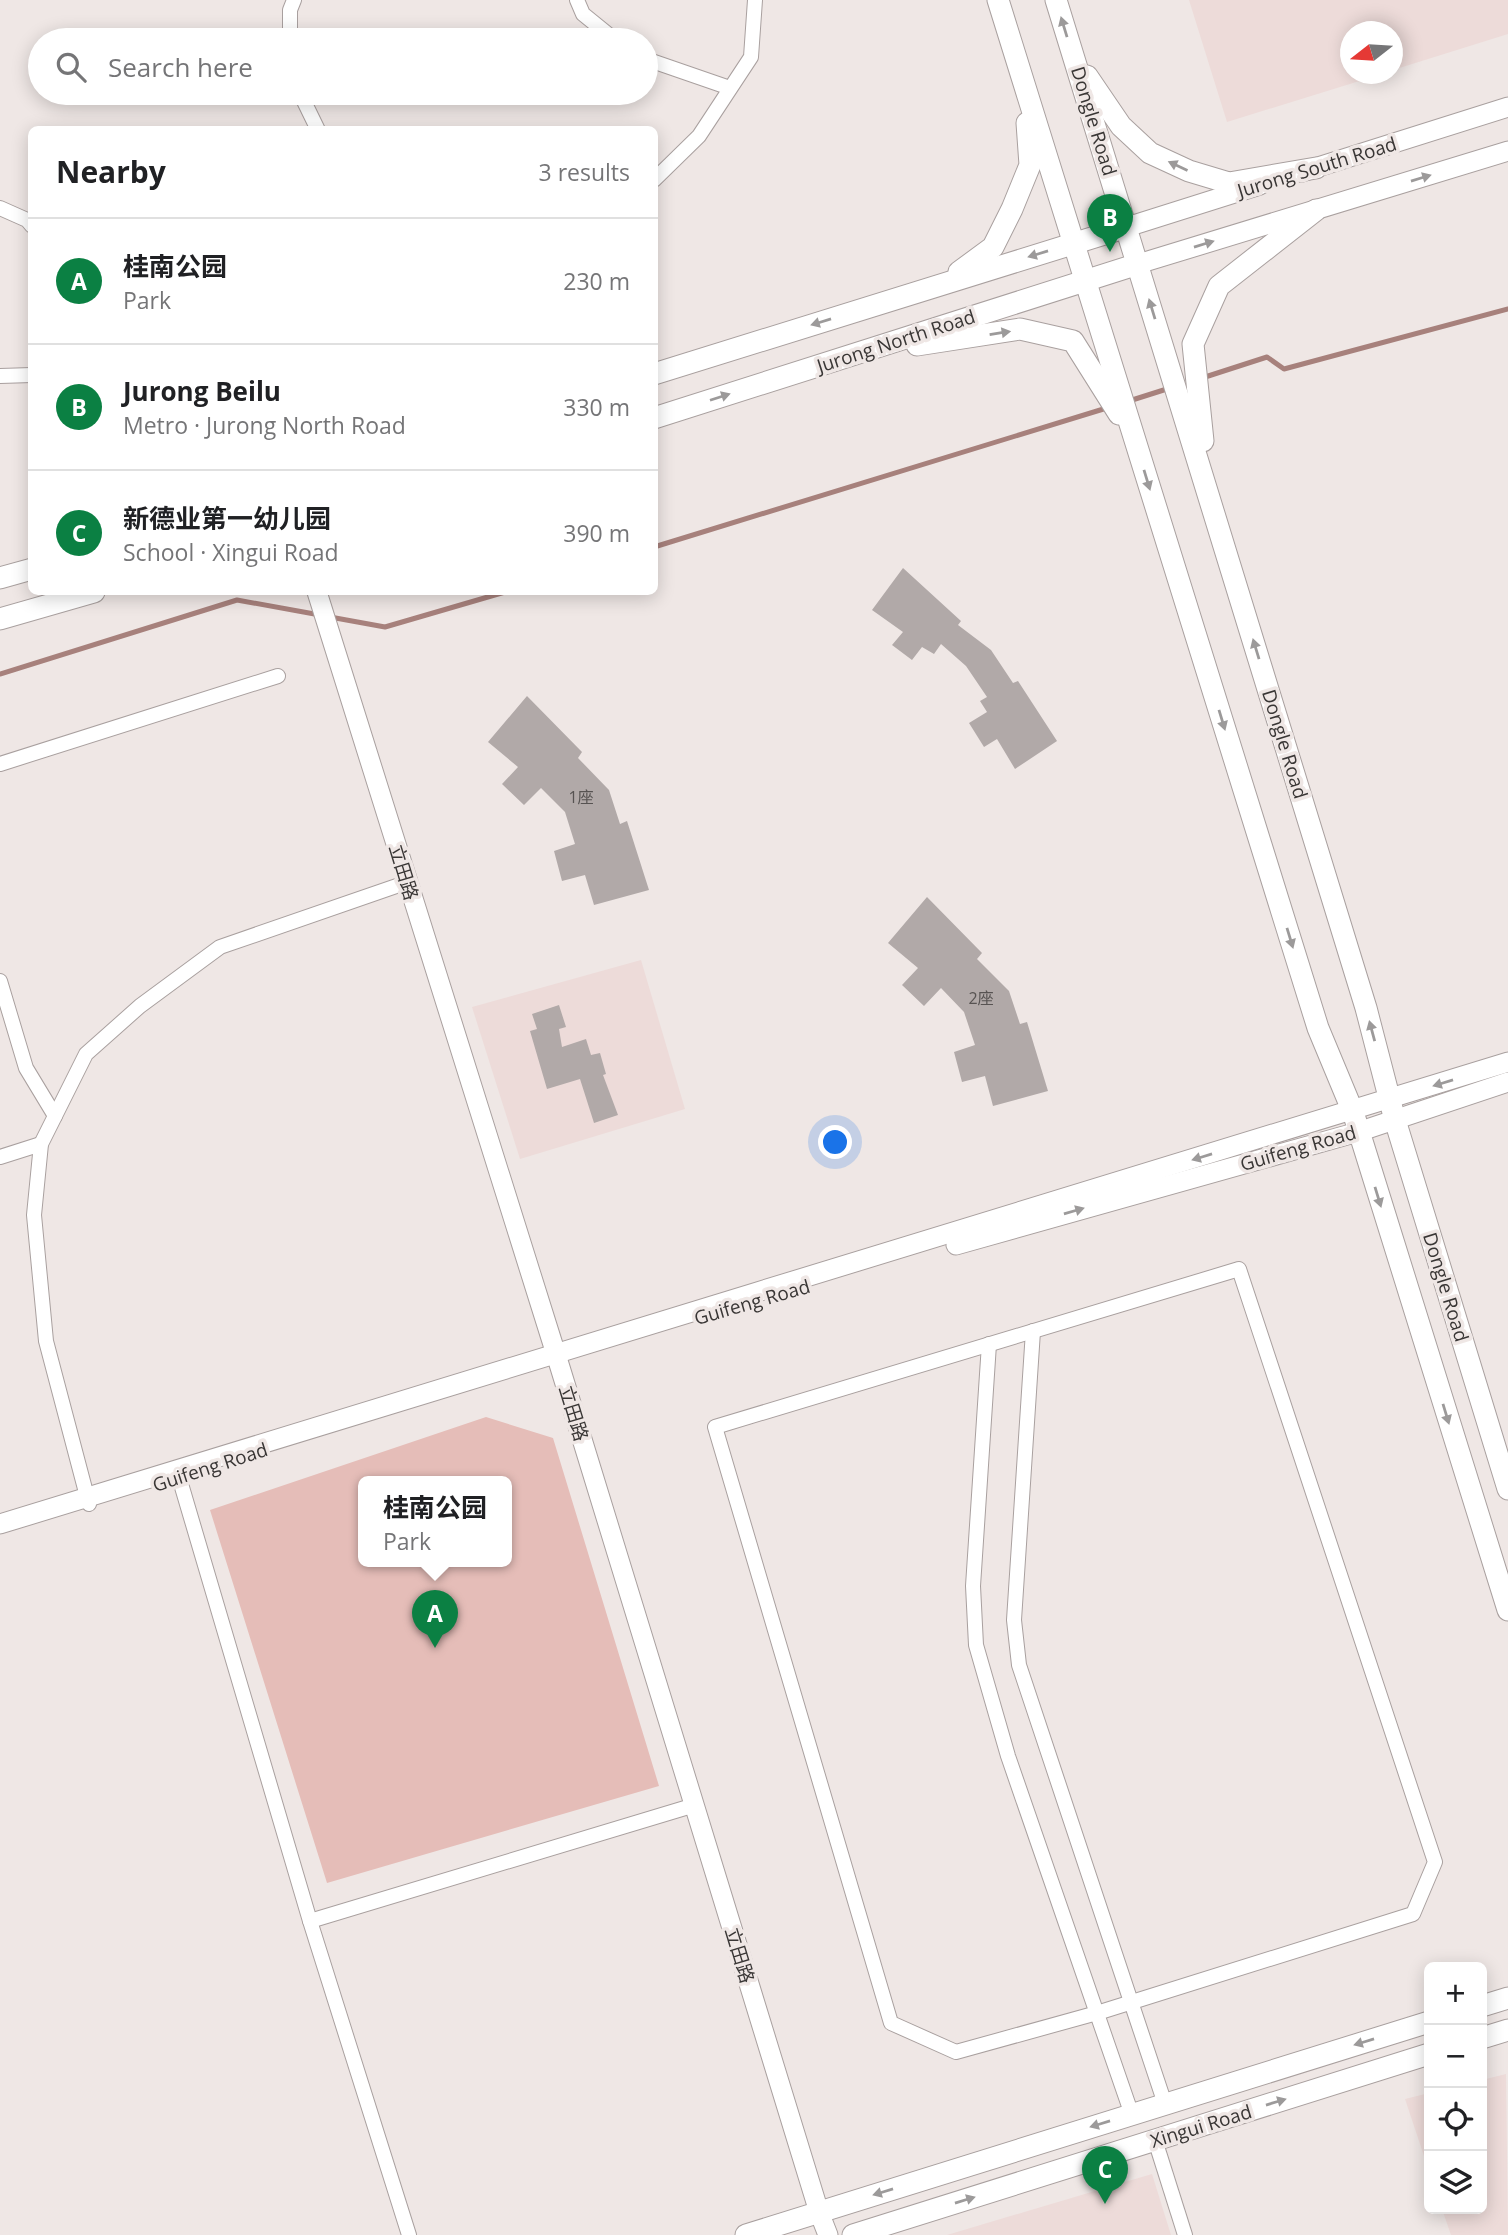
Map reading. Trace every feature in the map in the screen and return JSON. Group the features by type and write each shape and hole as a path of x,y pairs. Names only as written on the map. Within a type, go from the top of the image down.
{"main road":[{"path":"998,0 1085,281 1113,392 1135,439 1318,1028 1355,1122 1508,1609"},
{"name":"Dongle Road","path":"1056,0 1172,374 1188,395 1214,511 1366,1008 1395,1121 1504,1462 1508,1489"},
{"path":"1073,54 1121,126 1150,153 1189,172 1229,183 1316,167"},
{"path":"943,284 993,247 1013,209 1030,165 1024,86"},
{"path":"1188,395 1195,367 1193,344 1219,286 1316,210"},
{"path":"658,373 1126,227"},
{"name":"Jurong North Road","path":"658,417 1138,264"},
{"path":"860,353 1020,330 1073,341 1113,392"},
{"path":"0,578 28,570"},
{"path":"0,619 84,595"},
{"path":"1487,2004 1508,1998"},
{"path":"746,2235 1424,2024"},
{"path":"1487,2036 1508,2029"},
{"name":"Xingui Road","path":"853,2235 1424,2056"}],"street":[{"path":"290,28 290,10 294,0"},
{"path":"577,0 583,14 600,28"},
{"path":"658,176 699,136 751,57 755,0"},
{"path":"658,64 730,89"},
{"path":"306,105 316,126"},
{"name":"Jurong South Road","path":"1126,227 1508,107"},
{"path":"1138,264 1508,151"},
{"path":"0,208 28,221"},
{"path":"0,376 28,375"},
{"name":"立田路","path":"319,597 556,1354 818,2212 828,2235"},
{"path":"0,764 278,676"},
{"path":"88,1501 46,1341 34,1216 41,1144 86,1054 140,1006 220,947 408,882"},
{"path":"0,982 26,1068 55,1116"},
{"path":"1355,1122 1389,1099 1508,1062"},
{"name":"Guifeng Road","path":"0,1533 88,1501 179,1477 556,1354 1355,1122 1395,1121 1508,1082"},
{"path":"1,1152 41,1144"},
{"path":"1239,1269 1435,1862 1413,1914 1097,2013 956,2052 891,2023 715,1427 989,1344 1239,1269"},
{"path":"1033,1331 1014,1620 1019,1665 1165,2104"},
{"path":"989,1344 973,1586 976,1645 1007,1756 1132,2115"},
{"path":"0,1524 88,1501 556,1354"},
{"path":"179,1477 310,1921 409,2235"},
{"path":"310,1921 695,1805"},
{"path":"1155,2140 1185,2235"}],"shaded area":[{"path":"1189,0 1508,0 1508,34 1403,67 1403,21 1340,21 1340,84 1350,84 1227,122"},
{"path":"641,960 685,1109 520,1159 472,1007"},
{"path":"486,1417 553,1438 659,1786 327,1883 210,1510"},
{"path":"1506,2074 1508,2235 1451,2235 1444,2214 1487,2214 1487,2079"},
{"path":"1424,2094 1424,2156 1405,2099"},
{"path":"1152,2174 1171,2235 947,2235"}],"building":[{"path":"903,568 961,621 958,625 991,650 1013,683 1018,681 1057,741 1015,769 997,739 984,747 969,723 987,712 980,701 987,697 966,666 941,644 934,654 922,647 912,660 892,645 903,632 872,610"},
{"path":"527,696 582,752 578,758 609,790 620,824 627,821 649,890 594,905 585,875 562,881 554,851 575,844 565,812 541,788 524,805 502,784 518,767 488,742"},
{"path":"927,897 982,953 977,959 1009,991 1020,1024 1027,1022 1048,1091 993,1106 985,1076 962,1082 954,1052 975,1045 964,1012 941,988 924,1006 902,985 918,968 888,943"},
{"path":"559,1005 566,1027 559,1029 562,1047 586,1039 591,1055 600,1053 606,1074 603,1075 618,1115 594,1123 580,1079 547,1089 530,1031 537,1029 532,1014"}],"waterway":[{"path":"1202,378 1267,357 1284,369 1508,309"},
{"path":"1129,401 1170,388"},
{"path":"658,546 1110,407"},
{"path":"330,617 385,627 495,595"},
{"path":"0,674 237,600 320,615"}],"place":[{"name":"Jurong Beilu","path":"1110,252"},
{"name":"桂南公园","path":"435,1648"},
{"name":"新德业第一幼儿园","path":"1105,2204"}]}
